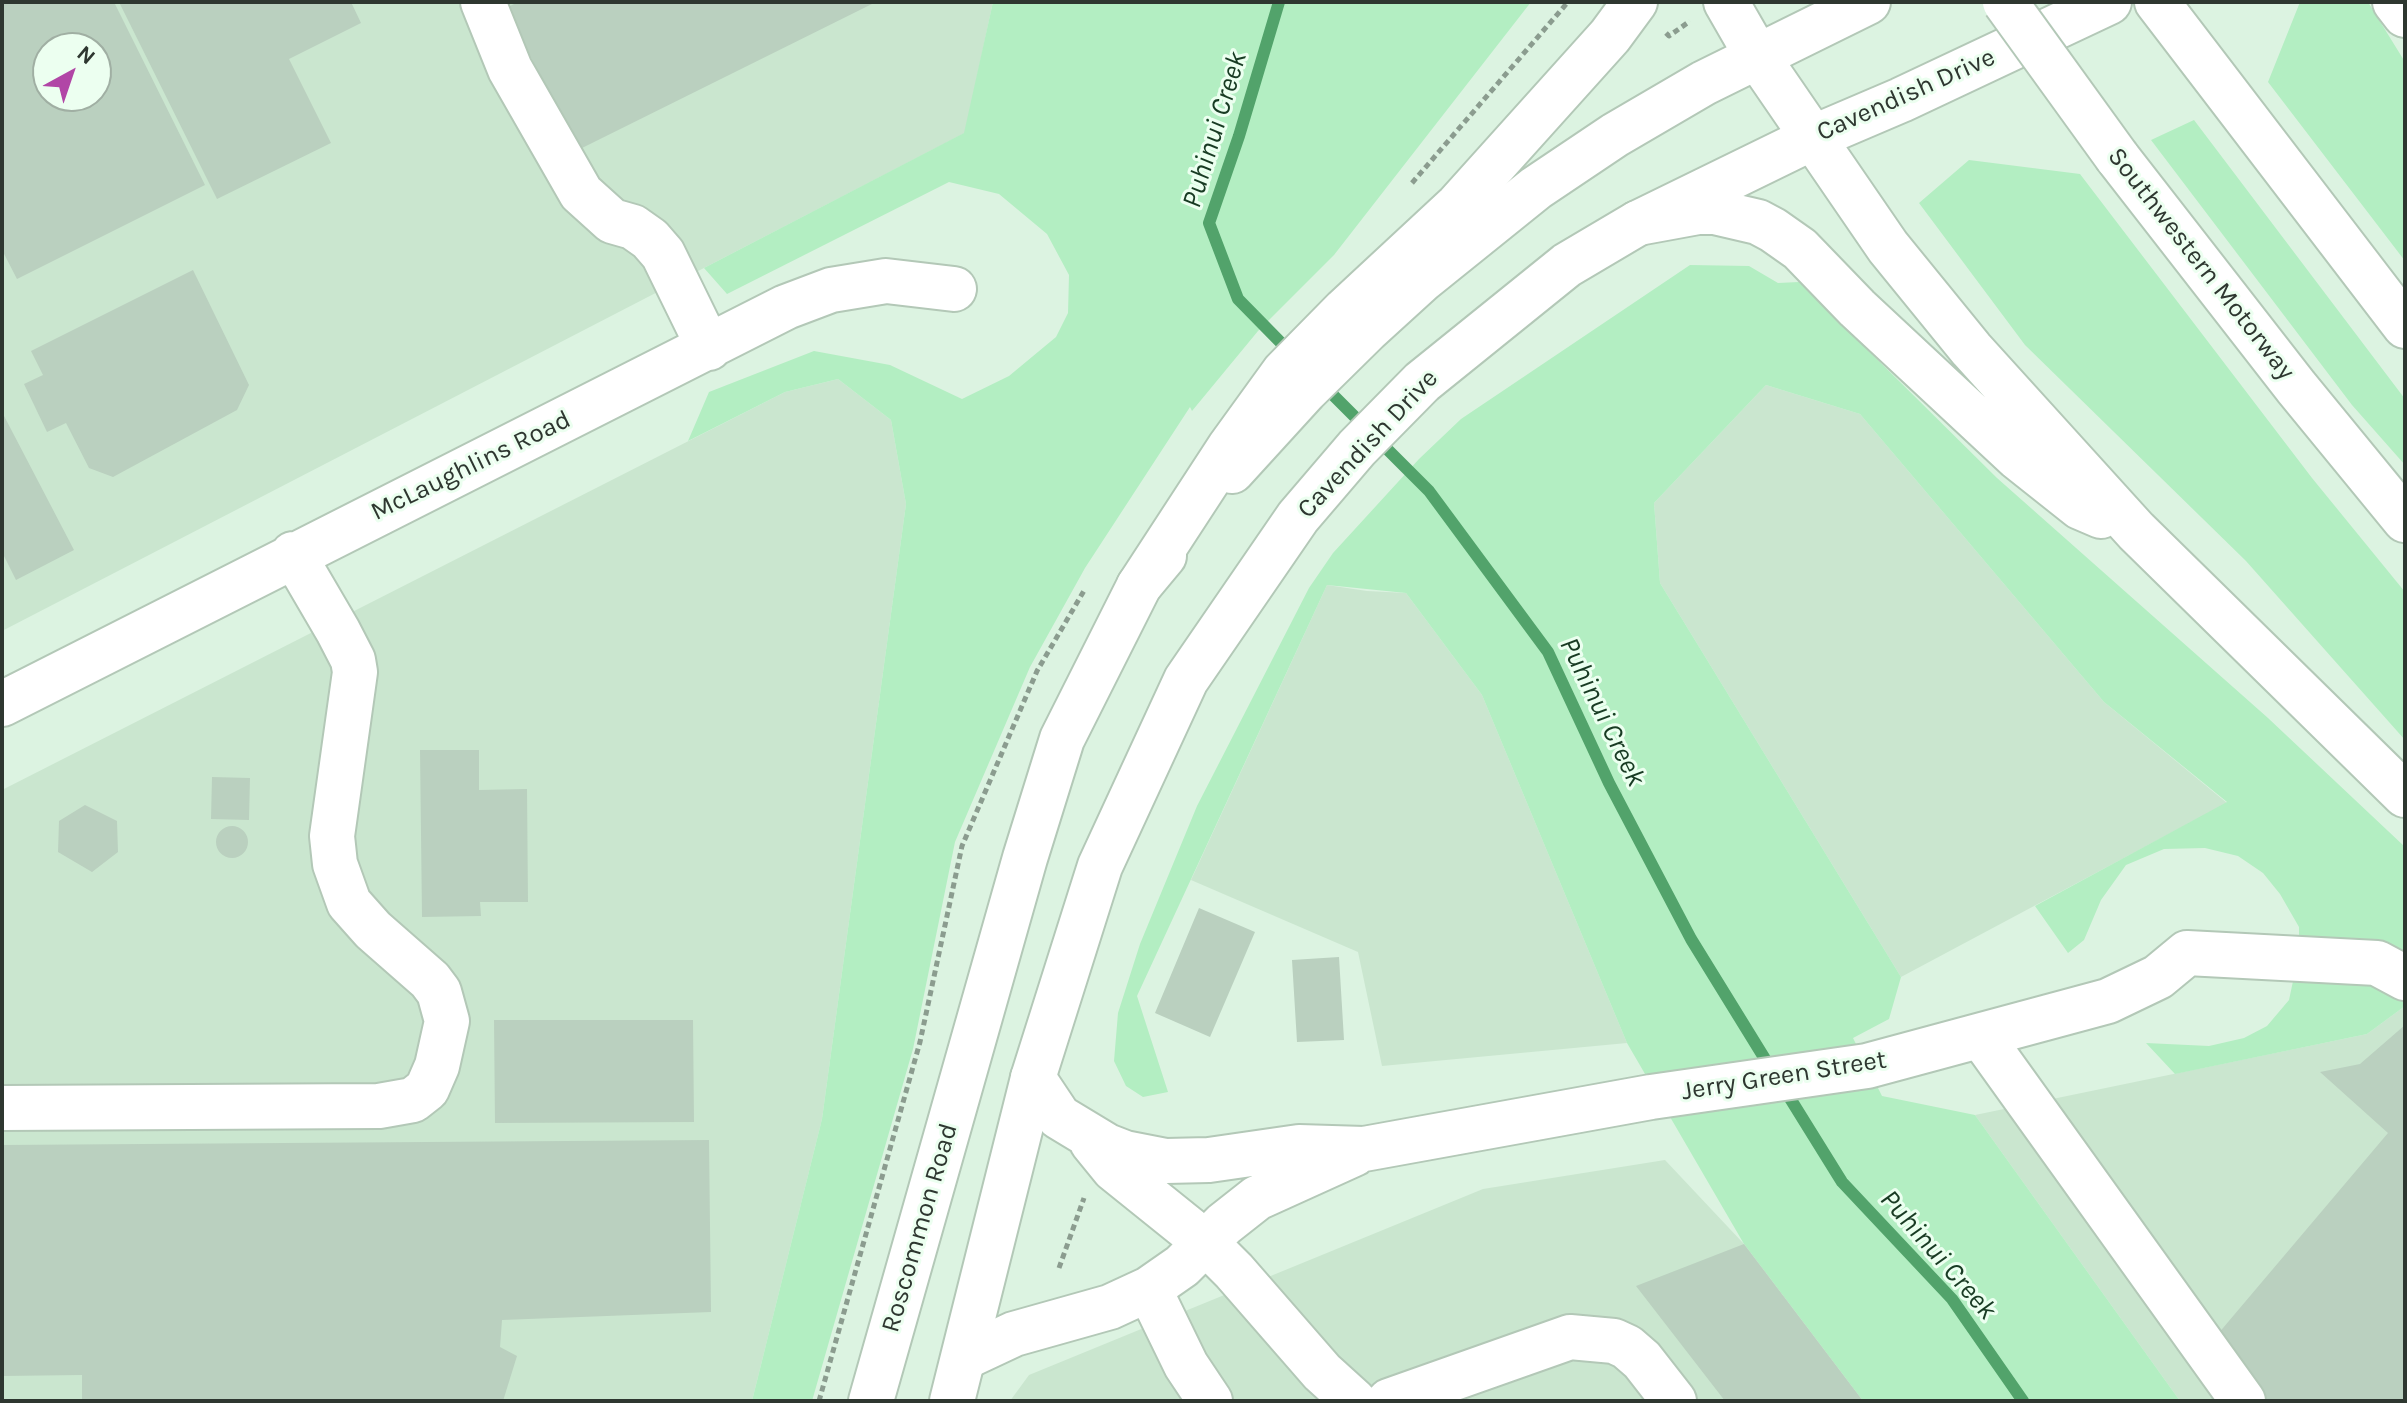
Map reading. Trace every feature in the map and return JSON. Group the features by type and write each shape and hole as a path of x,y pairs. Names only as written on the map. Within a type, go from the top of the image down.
{"main road":[{"path":"483,2 510,69 581,193 612,221 633,227 650,239 663,254 709,348"},
{"path":"1356,320 1423,279 1536,188 1615,135 1704,83 1868,2"},
{"name":"Southwestern Motorway","path":"2005,2 2117,157 2296,387 2405,520"},
{"name":"Cavendish Drive","path":"1033,1078 1100,866 1186,680 1298,517 1357,448 1422,382 1567,265 1638,223 1812,138 1901,100 2109,2"},
{"path":"2157,2 2405,326"},
{"path":"2395,2 2405,15"},
{"path":"1710,10 1757,56 1888,247 2010,394 2136,531 2405,795"},
{"path":"1356,320 1610,36 1648,14"},
{"path":"1638,223 1698,212 1715,212 1744,217 1773,230 1800,249 1857,308 2017,457 2080,507 2136,531"},
{"name":"McLaughlins Road","path":"2,704 786,307 831,290 886,281 954,289"},
{"name":"Roscommon Road","path":"871,1401 968,1055 1062,739 1139,586 1234,454 1284,372 1356,320"},
{"path":"2,1108 379,1106 413,1100 427,1089 437,1066 447,1021 439,992 430,980 373,930 349,903 335,864 332,836 355,672 353,660 338,631 293,554"},
{"name":"Jerry Green Street","path":"1033,1078 1059,1117 1085,1134 1125,1153 1166,1161 1209,1160 1299,1147 1364,1149 1651,1097 1867,1066 2108,1001 2158,977 2187,953 2377,963 2405,978"},
{"path":"1981,1036 2243,1401"},
{"path":"952,1401 1033,1078"},
{"path":"1085,1134 1114,1169 1206,1243 1322,1372 1354,1401"},
{"name":"Jerry Green Street","path":"965,1357 1014,1334 1110,1307 1149,1289 1182,1266 1224,1224 1257,1198 1364,1149"},
{"path":"1149,1289 1186,1365 1210,1401"},
{"path":"1389,1401 1570,1337 1614,1341 1627,1347 1642,1360 1674,1401"}],"path":[{"path":"1405,192 1568,2"},
{"path":"1669,36 1710,10"},
{"path":"1648,14 1674,43"},
{"path":"1059,1268 1085,1193"}],"shaded area":[{"path":"2,2 993,2 965,133 2,631"},
{"path":"838,379 891,420 906,504 822,1119 752,1401 2,1401 2,790 785,392"},
{"path":"1766,385 1860,414 2104,702 2227,803 1901,977 1660,583 1654,503"},
{"path":"1327,585 1406,593 1482,695 1627,1043 1382,1066 1358,952 1191,880"},
{"path":"2405,1006 2405,1401 2180,1401 1975,1115 2367,1034"},
{"path":"1665,1160 1744,1244 1863,1401 1010,1401 1029,1375 1483,1189"}],"green space":[{"path":"993,2 1531,2 1334,255 1258,331 1192,411 1190,407 1085,568 1030,667 955,842 913,1049 812,1401 752,1401 822,1119 906,504 891,420 838,379 785,392 688,441 709,392 814,351 890,365 962,399 1009,376 1056,337 1068,313 1069,275 1047,234 999,194 949,182 727,294 704,268 964,133"},
{"path":"2300,2 2368,2 2405,62 2405,261 2268,82"},
{"path":"2194,120 2405,399 2405,465 2352,405 2151,140"},
{"path":"1969,160 2080,174 2312,478 2405,592 2405,740 2246,561 2025,345 1919,203"},
{"path":"1690,265 1749,266 1778,283 1799,282 1997,478 2268,718 2405,847 2405,1006 2367,1034 2175,1074 2146,1043 2209,1046 2244,1038 2267,1026 2289,1000 2299,953 2299,927 2280,894 2263,873 2238,856 2205,848 2164,849 2126,865 2101,900 2084,940 2068,953 2035,906 2227,802 2104,702 1860,414 1766,385 1654,503 1660,583 1901,977 1889,1019 1853,1038 1882,1096 1975,1115 2180,1401 1863,1401 1744,1244 1627,1043 1482,695 1406,593 1327,585 1137,996 1168,1092 1143,1097 1126,1086 1114,1061 1118,1013 1140,944 1197,806 1309,588 1333,553 1419,459 1461,419"}],"building":[{"path":"2,2 114,2 205,185 17,279 2,250"},
{"path":"119,2 351,2 361,23 289,59 331,143 217,199"},
{"path":"518,2 876,2 578,150 506,8"},
{"path":"193,270 249,385 237,410 113,477 89,468 66,423 47,432 24,384 43,375 31,351"},
{"path":"2,412 74,550 16,580 2,552"},
{"path":"420,750 479,750 479,790 527,789 528,902 480,902 481,916 422,917"},
{"path":"212,777 250,778 249,820 211,819"},
{"path":"85,805 117,821 118,852 92,872 58,852 59,821"},
{"path":"232,826 243,831 248,842 243,853 232,858 221,853 216,842 221,831"},
{"path":"1199,908 1255,932 1210,1037 1155,1013"},
{"path":"1339,957 1344,1040 1297,1042 1292,960"},
{"path":"494,1020 693,1020 694,1122 495,1123"},
{"path":"2405,1025 2405,1401 2255,1401 2212,1341 2388,1133 2320,1072 2360,1064"},
{"path":"709,1140 711,1312 502,1320 500,1347 517,1356 503,1401 82,1401 82,1375 2,1376 2,1145"},
{"path":"1744,1244 1863,1401 1725,1401 1636,1286"}],"waterway":[{"name":"Puhinui Creek","path":"1279,2 1209,223 1238,299 1291,353"},
{"name":"Puhinui Creek","path":"1321,383 1429,491 1548,652 1609,783 1691,939 1773,1072"},
{"name":"Puhinui Creek","path":"1783,1087 1842,1182 1952,1299 2023,1401"}]}
